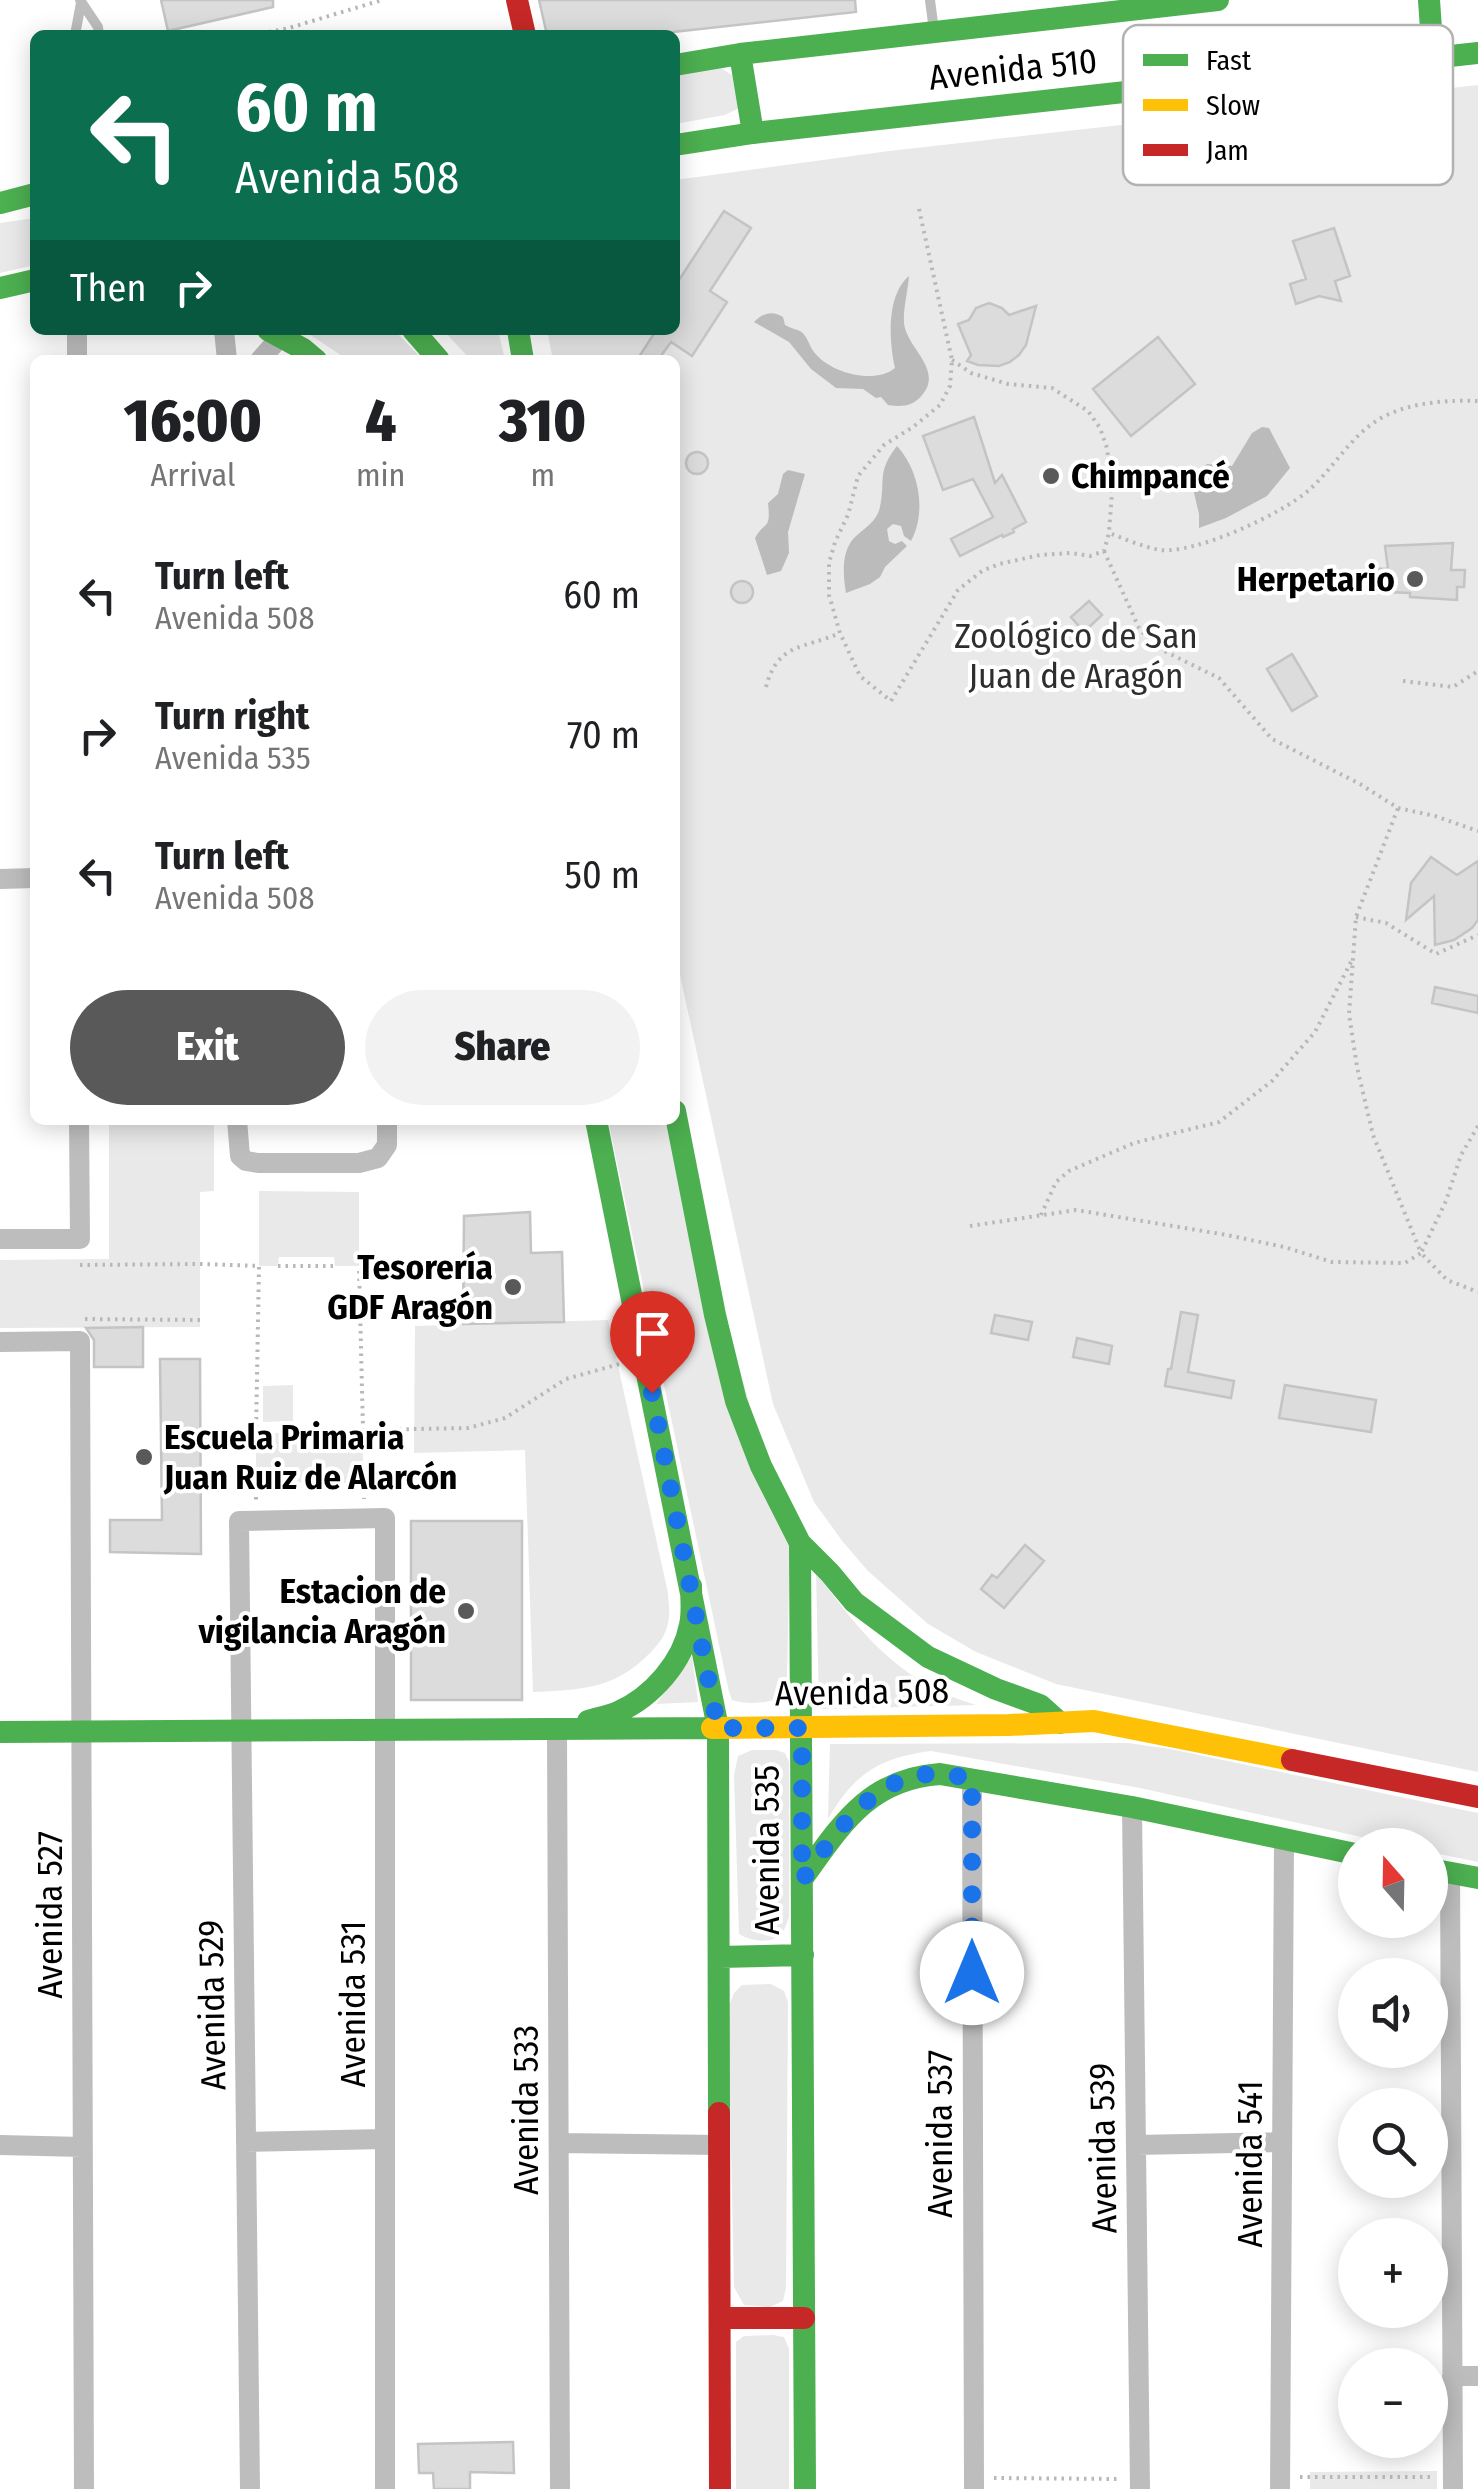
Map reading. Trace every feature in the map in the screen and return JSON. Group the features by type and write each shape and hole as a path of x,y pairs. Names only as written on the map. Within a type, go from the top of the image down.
{"street":[{"path":"518,0 525,30"},
{"name":"Avenida 510","path":"680,64 934,32 1050,9 1218,0"},
{"path":"1428,0 1431,25"},
{"name":"Avenida 510","path":"1453,56 1478,53"},
{"path":"740,54 753,133"},
{"name":"Avenida 510","path":"680,144 1123,92"},
{"path":"0,202 30,196"},
{"path":"0,288 30,281"},
{"path":"277,335 308,355"},
{"path":"417,335 435,355"},
{"path":"0,879 30,878"},
{"path":"0,1240 80,1239 80,1125"},
{"path":"238,1125 240,1156 246,1162 359,1163 378,1158 384,1152 387,1125"},
{"name":"Avenida 535","path":"597,1125 718,1728 720,2489"},
{"name":"Avenida 535","path":"678,1125 736,1401 762,1466 800,1543 805,2489"},
{"name":"Avenida 527","path":"0,1342 80,1341 84,2489"},
{"name":"Avenida 529","path":"250,2489 239,1521 385,1518"},
{"name":"Avenida 531","path":"385,1518 386,2489"},
{"path":"800,1543 854,1602 928,1657 1040,1706 1060,1722"},
{"path":"558,1730 620,1712 664,1676 682,1650 690,1625 691,1586"},
{"name":"Avenida 508","path":"0,1732 802,1728 1094,1721 1478,1798"},
{"name":"Avenida 533","path":"558,1730 560,2489"},
{"path":"802,1880 855,1811 887,1787 911,1777 940,1774 1132,1807 1338,1851"},
{"name":"Avenida 537","path":"972,1779 974,2483"},
{"name":"Avenida 539","path":"1132,1807 1140,2484"},
{"name":"Avenida 541","path":"1280,2483 1284,1840"},
{"path":"1448,1872 1478,1878"},
{"path":"1442,1938 1453,2483"},
{"path":"719,1957 803,1955"},
{"path":"246,2142 386,2139"},
{"path":"1136,2144 1282,2142"},
{"path":"559,2143 720,2145"},
{"path":"0,2145 83,2147"},
{"path":"720,2318 804,2318"},
{"path":"1452,2376 1478,2376"}],"lane":[{"path":"930,0 934,32"},
{"path":"77,30 80,1"},
{"path":"80,1 98,30"}],"path":[{"path":"279,30 382,0"},
{"path":"920,209 952,360 950,386 940,405 884,446 858,476 848,515 835,542 829,563 829,595 840,633 860,676 891,702 958,590 982,571 1040,555 1090,556 1104,551"},
{"path":"952,360 971,373 1008,384 1052,388 1088,412 1100,428 1108,448 1112,493 1104,551 1139,628 1154,646 1219,678 1272,739 1398,808 1478,831"},
{"path":"1108,533 1163,550 1246,528 1309,490 1353,440 1388,414 1442,401 1478,401"},
{"path":"766,687 770,669 787,650 840,633"},
{"path":"1402,681 1453,687 1478,670"},
{"path":"1398,808 1356,917 1350,1014 1356,1068 1373,1134 1421,1253 1447,1280 1478,1292"},
{"path":"1356,917 1386,923 1436,954 1478,935"},
{"path":"1041,1215 1056,1182 1070,1171 1134,1143 1219,1122 1272,1081 1315,1032 1354,957"},
{"path":"970,1226 1076,1210 1227,1235 1332,1262 1406,1262 1421,1253 1446,1201 1461,1155 1478,1126"},
{"path":"80,1266 259,1266 256,1433 200,1432"},
{"path":"278,1266 335,1266"},
{"path":"414,1268 359,1266 363,1430 468,1428 504,1418 566,1379 645,1359"},
{"path":"80,1319 200,1320"},
{"path":"280,1433 337,1430"},
{"path":"974,2483 1140,2484"},
{"path":"1280,2483 1453,2483"}],"green space":[{"path":"715,64 732,75 739,108 725,115 680,123 680,71"},
{"name":"Zoológico de San Juan de Aragón","path":"1478,85 1478,1772 1056,1684 976,1652 928,1624 868,1571 814,1502 773,1404 680,975 680,355 552,355 548,335 680,335 680,179 1123,125 1123,185 1453,185 1453,88"},
{"path":"30,219 30,266 0,273 0,223"},
{"path":"310,335 399,335 418,355 340,355"},
{"path":"448,335 499,335 504,355 466,355"},
{"path":"109,1125 214,1125 214,1191 200,1192 200,1327 0,1328 0,1260 109,1259"},
{"path":"609,1125 668,1125 790,1543 785,1694 760,1703 732,1700"},
{"path":"259,1191 359,1192 359,1266 335,1266 334,1257 279,1257 278,1266 259,1266"},
{"path":"608,1320 668,1593 668,1622 655,1648 625,1674 582,1688 533,1692 525,1450 414,1453 415,1326"},
{"path":"293,1385 293,1421 263,1422 263,1386"},
{"path":"337,1430 363,1430 363,1483 256,1482 256,1433 280,1433 281,1441 336,1441"},
{"path":"816,1571 855,1623 885,1654 920,1680 976,1705 819,1709"},
{"path":"692,1656 698,1702 656,1704"},
{"path":"1128,1743 1170,1749 1478,1813 1478,1862 1448,1856 1448,1828 1338,1828 1338,1832 1140,1788 931,1751 897,1758 870,1770 848,1790 828,1819 830,1744"},
{"path":"752,1750 776,1750 785,1753 789,1762 789,1916 783,1932 767,1940 739,1934 734,1775 738,1756"},
{"path":"771,1984 784,1991 788,2002 786,2288 783,2301 770,2307 744,2305 734,2287 728,2008 742,1985"},
{"path":"744,2336 784,2337 789,2349 789,2489 736,2489 736,2342"},
{"path":"1437,2471 1437,2489 1310,2489 1310,2472"}],"shaded area":[{"path":"909,276 904,323 929,376 923,394 907,405 888,405 863,389 836,388 811,369 789,342 754,322 768,314 779,315 785,325 803,333 814,352 830,366 876,376 895,368 891,345 893,307"},
{"path":"1269,428 1290,468 1267,496 1199,528 1190,476 1207,464 1232,466 1252,433"},
{"path":"897,446 911,467 918,491 916,529 911,541 904,536 901,526 893,524 887,529 889,541 902,541 907,546 880,577 846,593 847,550 878,512 884,470"},
{"path":"788,470 805,474 788,532 789,553 781,571 767,575 755,538 768,522 768,503 778,494 783,474"}],"building":[{"path":"161,0 273,0 273,7 168,30"},
{"path":"539,0 855,0 856,12 680,31 546,30"},
{"path":"724,211 751,228 710,291 727,302 692,356 671,342 662,355 640,355 653,335 680,335 680,278"},
{"path":"1334,228 1350,276 1335,281 1341,301 1319,296 1296,304 1290,284 1306,279 1293,241"},
{"path":"989,303 1009,315 1036,306 1026,345 1010,362 999,366 967,361 971,355 958,324 969,320 976,308"},
{"path":"1158,337 1195,384 1131,436 1093,389"},
{"path":"974,417 995,483 1002,475 1026,522 1014,532 960,556 951,539 993,517 973,479 943,490 923,436"},
{"path":"697,452 705,455 705,471 697,474 689,471 686,463 689,455"},
{"name":"Herpetario","path":"1453,543 1451,570 1465,570 1464,587 1457,587 1457,600 1365,591 1366,568 1388,569 1385,546"},
{"path":"742,581 750,584 750,600 742,603 734,600 731,592 734,584"},
{"path":"1089,601 1102,615 1084,632 1071,617"},
{"path":"1292,654 1317,696 1292,711 1267,669"},
{"path":"1431,857 1457,875 1478,861 1478,920 1454,940 1435,945 1434,896 1406,920 1411,883"},
{"path":"1435,987 1478,996 1478,1013 1432,1003"},
{"name":"Tesorería GDF Aragón","path":"530,1212 531,1253 562,1252 564,1322 463,1324 464,1216"},
{"path":"1181,1312 1198,1315 1188,1372 1234,1381 1231,1398 1165,1386"},
{"path":"995,1315 1032,1322 1028,1340 991,1333"},
{"path":"143,1327 143,1367 94,1367 94,1340 86,1328"},
{"path":"1077,1338 1112,1346 1109,1364 1073,1357"},
{"path":"160,1359 200,1359 201,1554 110,1552 110,1520 162,1520"},
{"path":"1285,1385 1376,1400 1371,1432 1279,1418"},
{"name":"Estacion de vigilancia Aragón","path":"411,1521 522,1521 522,1700 411,1700"},
{"path":"1025,1545 1044,1561 1004,1608 981,1589 992,1575 997,1578"},
{"path":"513,2442 514,2473 470,2472 470,2489 434,2489 433,2473 419,2473 418,2444"}],"traffic: fast":[{"path":"680,64 1218,0"},
{"path":"1429,0 1431,25"},
{"path":"1453,56 1478,53"},
{"path":"740,54 753,133"},
{"path":"680,144 1123,92"},
{"path":"0,203 30,195"},
{"path":"0,288 30,281"},
{"path":"277,335 310,355"},
{"path":"417,335 435,355"},
{"path":"519,335 522,355"},
{"path":"597,1125 718,1728 719,2113"},
{"path":"678,1125 736,1401 761,1466 800,1543 805,2489"},
{"path":"800,1543 854,1602 928,1657 1040,1705 1060,1723"},
{"path":"588,1721 631,1705 664,1677 686,1639 691,1586"},
{"path":"0,1732 712,1728"},
{"path":"802,1879 844,1823 875,1795 915,1778 940,1774 1132,1807 1338,1850"},
{"path":"1448,1872 1478,1878"},
{"path":"719,1957 803,1955"}],"traffic: slow":[{"path":"712,1728 1094,1721 1292,1760"}],"traffic: jam":[{"path":"517,0 524,30"},
{"path":"1292,1760 1478,1797"},
{"path":"719,2113 720,2489"},
{"path":"720,2318 804,2318"}],"place":[{"name":"Chimpancé","path":"1051,476"},
{"name":"Herpetario","path":"1415,579"},
{"name":"Tesorería GDF Aragón","path":"513,1287"},
{"name":"Escuela Primaria Juan Ruiz de Alarcón","path":"144,1457"},
{"name":"Estacion de vigilancia Aragón","path":"466,1611"}],"route":[{"path":"652,1393 718,1728 802,1728 802,1880 855,1811 887,1787 911,1777 940,1774 972,1779 972,1973"}]}
